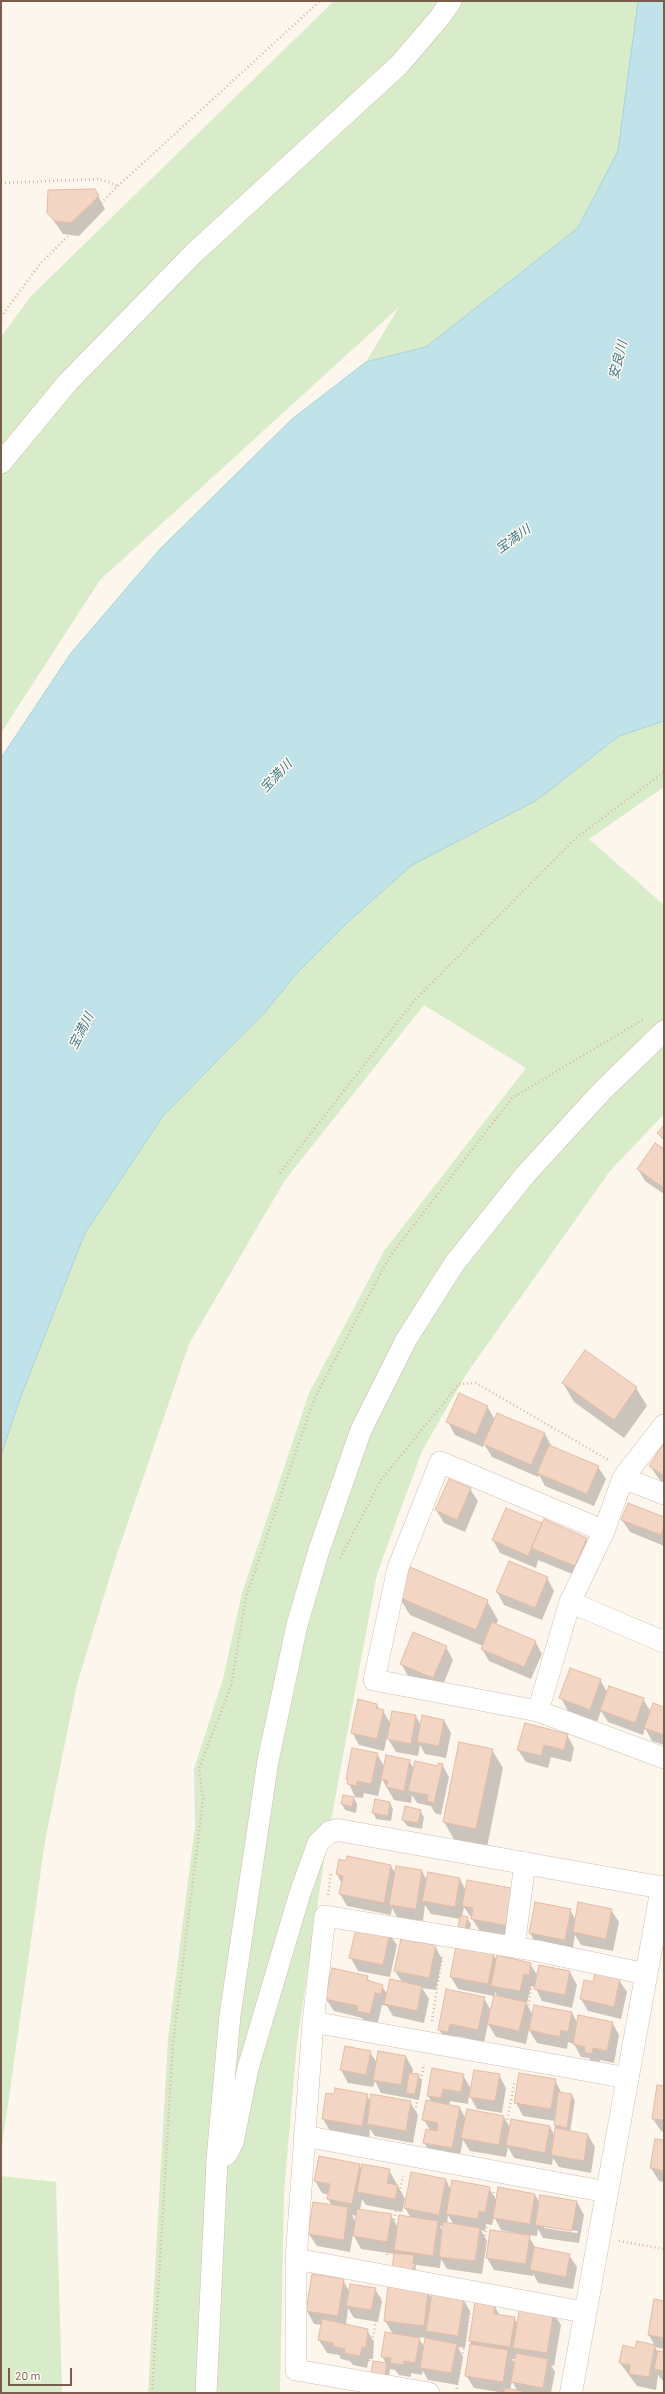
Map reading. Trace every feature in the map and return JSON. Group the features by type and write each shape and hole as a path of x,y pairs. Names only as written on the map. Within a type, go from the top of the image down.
{"street":[{"path":"1,463 68,382 194,253 399,65 440,17 450,1"},
{"path":"206,2393 217,2160 230,2015 268,1761 297,1626 319,1550 361,1430 406,1340 454,1264 524,1175 603,1090 664,1031"},
{"path":"538,1711 570,1602 604,1531 623,1478 664,1425"},
{"path":"604,1531 440,1462 398,1568 374,1680 538,1711 664,1758"},
{"path":"623,1478 664,1494"},
{"path":"570,1602 664,1642"},
{"path":"217,2160 227,2154 233,2142 248,2068 300,1893 318,1842 330,1832 338,1830 524,1863 663,1884 570,2393"},
{"path":"514,1947 524,1863"},
{"path":"429,2393 296,2370 296,2259 313,2022 325,1916 514,1947 646,1974"},
{"path":"313,2022 628,2078"},
{"path":"304,2136 607,2192"},
{"path":"296,2259 584,2312"}],"path":[{"path":"1,317 40,264 118,186 320,1"},
{"path":"1,183 100,179 118,186"},
{"path":"280,1174 413,1002 576,838 664,772"},
{"path":"599,2238 664,2249"}],"green space":[{"path":"334,1 638,1 618,151 578,228 426,347 366,362 399,307 100,580 1,733 1,337 31,296"},
{"path":"664,721 664,787 589,839 664,905 663,1115 610,1171 467,1373 422,1451 377,1574 326,1847 297,2043 284,2192 280,2393 148,2393 168,2039 195,1826 194,1769 223,1679 242,1593 309,1393 384,1251 526,1068 424,1005 285,1180 189,1344 115,1560 77,1684 45,1841 1,2154 1,1455 21,1396 85,1233 163,1116 265,1012 298,972 348,922 412,865 537,800 619,736"},
{"path":"1,2176 56,2182 62,2393 1,2393"}],"water":[{"path":"638,1 664,1 664,721 619,736 537,800 412,865 348,922 298,972 265,1012 163,1116 85,1233 21,1396 1,1455 1,758 71,653 160,549 292,419 366,362 426,347 578,228 618,151"}],"building":[{"path":"95,189 99,196 71,223 55,221 47,213 48,190"},
{"path":"664,1125 664,1139 657,1133"},
{"path":"655,1143 664,1149 664,1188 637,1169"},
{"path":"585,1350 637,1387 614,1420 562,1383"},
{"path":"459,1393 488,1406 476,1435 446,1422"},
{"path":"497,1413 545,1433 531,1465 483,1444"},
{"path":"664,1443 664,1476 649,1466"},
{"path":"549,1445 599,1466 587,1494 537,1473"},
{"path":"449,1479 471,1488 457,1520 435,1510"},
{"path":"628,1503 664,1517 664,1527 661,1535 621,1520"},
{"path":"506,1508 542,1523 528,1556 492,1540"},
{"path":"544,1519 587,1538 575,1566 531,1548"},
{"path":"509,1561 548,1577 535,1608 496,1592"},
{"path":"410,1567 488,1600 476,1630 398,1597"},
{"path":"492,1622 536,1641 524,1667 481,1649"},
{"path":"413,1632 447,1646 433,1678 400,1664"},
{"path":"570,1668 601,1679 590,1710 559,1698"},
{"path":"609,1686 644,1698 635,1723 600,1710"},
{"path":"358,1699 377,1704 376,1708 384,1710 377,1739 351,1733"},
{"path":"653,1703 664,1707 664,1735 644,1728"},
{"path":"392,1711 416,1715 411,1744 387,1739"},
{"path":"422,1715 444,1720 439,1746 417,1742"},
{"path":"525,1723 568,1734 564,1750 544,1745 541,1756 517,1750"},
{"path":"459,1742 493,1749 476,1829 443,1822"},
{"path":"352,1748 378,1753 371,1784 357,1781 357,1786 347,1784 348,1779 346,1779"},
{"path":"386,1755 410,1760 404,1791 386,1787 388,1781 381,1779"},
{"path":"415,1761 438,1766 438,1763 443,1764 434,1803 427,1801 428,1795 408,1791"},
{"path":"343,1795 354,1797 352,1807 341,1804"},
{"path":"375,1799 390,1802 388,1816 372,1813"},
{"path":"405,1806 421,1810 418,1823 402,1820"},
{"path":"347,1856 391,1865 384,1903 339,1894 343,1876 336,1874 339,1859 346,1861"},
{"path":"396,1866 422,1870 416,1909 389,1905"},
{"path":"428,1872 460,1878 455,1907 422,1901"},
{"path":"467,1880 516,1889 509,1926 471,1919 473,1908 462,1906"},
{"path":"535,1902 571,1909 565,1940 529,1933"},
{"path":"578,1902 612,1909 606,1939 573,1932"},
{"path":"460,1915 468,1917 465,1929 458,1927"},
{"path":"357,1925 390,1932 383,1965 349,1958"},
{"path":"401,1939 436,1945 429,1978 394,1971"},
{"path":"456,1946 494,1953 488,1984 450,1977"},
{"path":"497,1955 531,1963 529,1975 524,1974 520,1991 491,1986"},
{"path":"539,1965 570,1971 565,1995 534,1989"},
{"path":"332,1968 368,1976 367,1980 383,1985 381,1994 375,1993 370,2014 357,2011 358,2006 325,1999"},
{"path":"595,1973 620,1979 614,2007 580,1999 584,1980 593,1982"},
{"path":"390,1979 422,1986 417,2011 384,2004"},
{"path":"446,1989 485,1997 478,2030 450,2024 448,2032 438,2030"},
{"path":"494,1995 526,2002 519,2031 487,2024"},
{"path":"534,2005 572,2012 568,2032 561,2030 560,2037 529,2030"},
{"path":"578,2015 613,2022 607,2051 593,2048 592,2054 584,2052 585,2047 573,2044"},
{"path":"345,2046 371,2051 366,2075 340,2070"},
{"path":"378,2051 406,2056 401,2085 373,2080"},
{"path":"432,2068 464,2074 461,2092 443,2089 441,2098 427,2096"},
{"path":"474,2070 500,2074 495,2101 469,2097"},
{"path":"409,2073 419,2074 415,2094 406,2093"},
{"path":"519,2073 556,2079 551,2109 514,2103"},
{"path":"657,2085 664,2086 664,2120 652,2119"},
{"path":"335,2088 368,2094 362,2126 322,2119 326,2093 334,2094"},
{"path":"558,2092 572,2094 567,2128 554,2125"},
{"path":"371,2094 411,2101 406,2131 367,2124"},
{"path":"426,2100 460,2107 452,2148 423,2143 426,2129 437,2131 438,2123 422,2120"},
{"path":"467,2109 504,2116 499,2145 461,2138"},
{"path":"511,2119 550,2126 545,2153 506,2145"},
{"path":"555,2128 588,2134 584,2161 551,2155"},
{"path":"655,2139 664,2140 664,2171 650,2168"},
{"path":"319,2156 360,2164 352,2204 327,2199 330,2184 314,2181"},
{"path":"362,2164 390,2169 387,2183 398,2185 395,2199 357,2192"},
{"path":"411,2172 446,2179 439,2215 404,2208"},
{"path":"452,2180 490,2187 485,2213 479,2211 478,2219 446,2214"},
{"path":"498,2187 535,2194 530,2224 493,2218"},
{"path":"540,2195 577,2201 572,2231 535,2225"},
{"path":"313,2202 348,2207 344,2240 308,2234"},
{"path":"357,2209 392,2214 387,2242 353,2236"},
{"path":"399,2215 438,2221 433,2256 394,2250"},
{"path":"443,2222 480,2228 475,2261 439,2257"},
{"path":"490,2230 530,2235 526,2264 486,2258"},
{"path":"534,2247 570,2254 566,2277 530,2270"},
{"path":"394,2253 414,2255 412,2271 392,2268"},
{"path":"312,2274 344,2279 338,2316 306,2311"},
{"path":"350,2284 376,2288 371,2310 346,2306"},
{"path":"388,2286 428,2292 424,2326 384,2321"},
{"path":"432,2293 464,2298 458,2336 426,2331"},
{"path":"654,2299 664,2301 664,2338 648,2335"},
{"path":"475,2302 495,2304 494,2314 515,2317 510,2347 469,2341"},
{"path":"520,2306 554,2311 547,2353 513,2348"},
{"path":"322,2319 368,2329 366,2347 362,2347 360,2356 344,2353 345,2349 333,2346 333,2343 318,2340"},
{"path":"385,2332 420,2338 415,2363 404,2361 404,2365 390,2363 391,2358 381,2357"},
{"path":"425,2338 457,2344 451,2373 420,2368"},
{"path":"637,2341 655,2345 649,2377 629,2374 630,2365 619,2363 623,2345 635,2348"},
{"path":"470,2344 508,2350 503,2382 465,2376"},
{"path":"658,2351 664,2352 664,2371 654,2369"},
{"path":"516,2353 548,2359 543,2388 511,2382"},
{"path":"373,2361 387,2363 384,2382 370,2379"},
{"path":"504,2388 523,2391 523,2393 504,2393"}],"water label":[{"name":"安良川","path":"618,360"},
{"name":"宝満川","path":"513,539"},
{"name":"宝満川","path":"276,776"},
{"name":"宝満川","path":"81,1031"}]}
